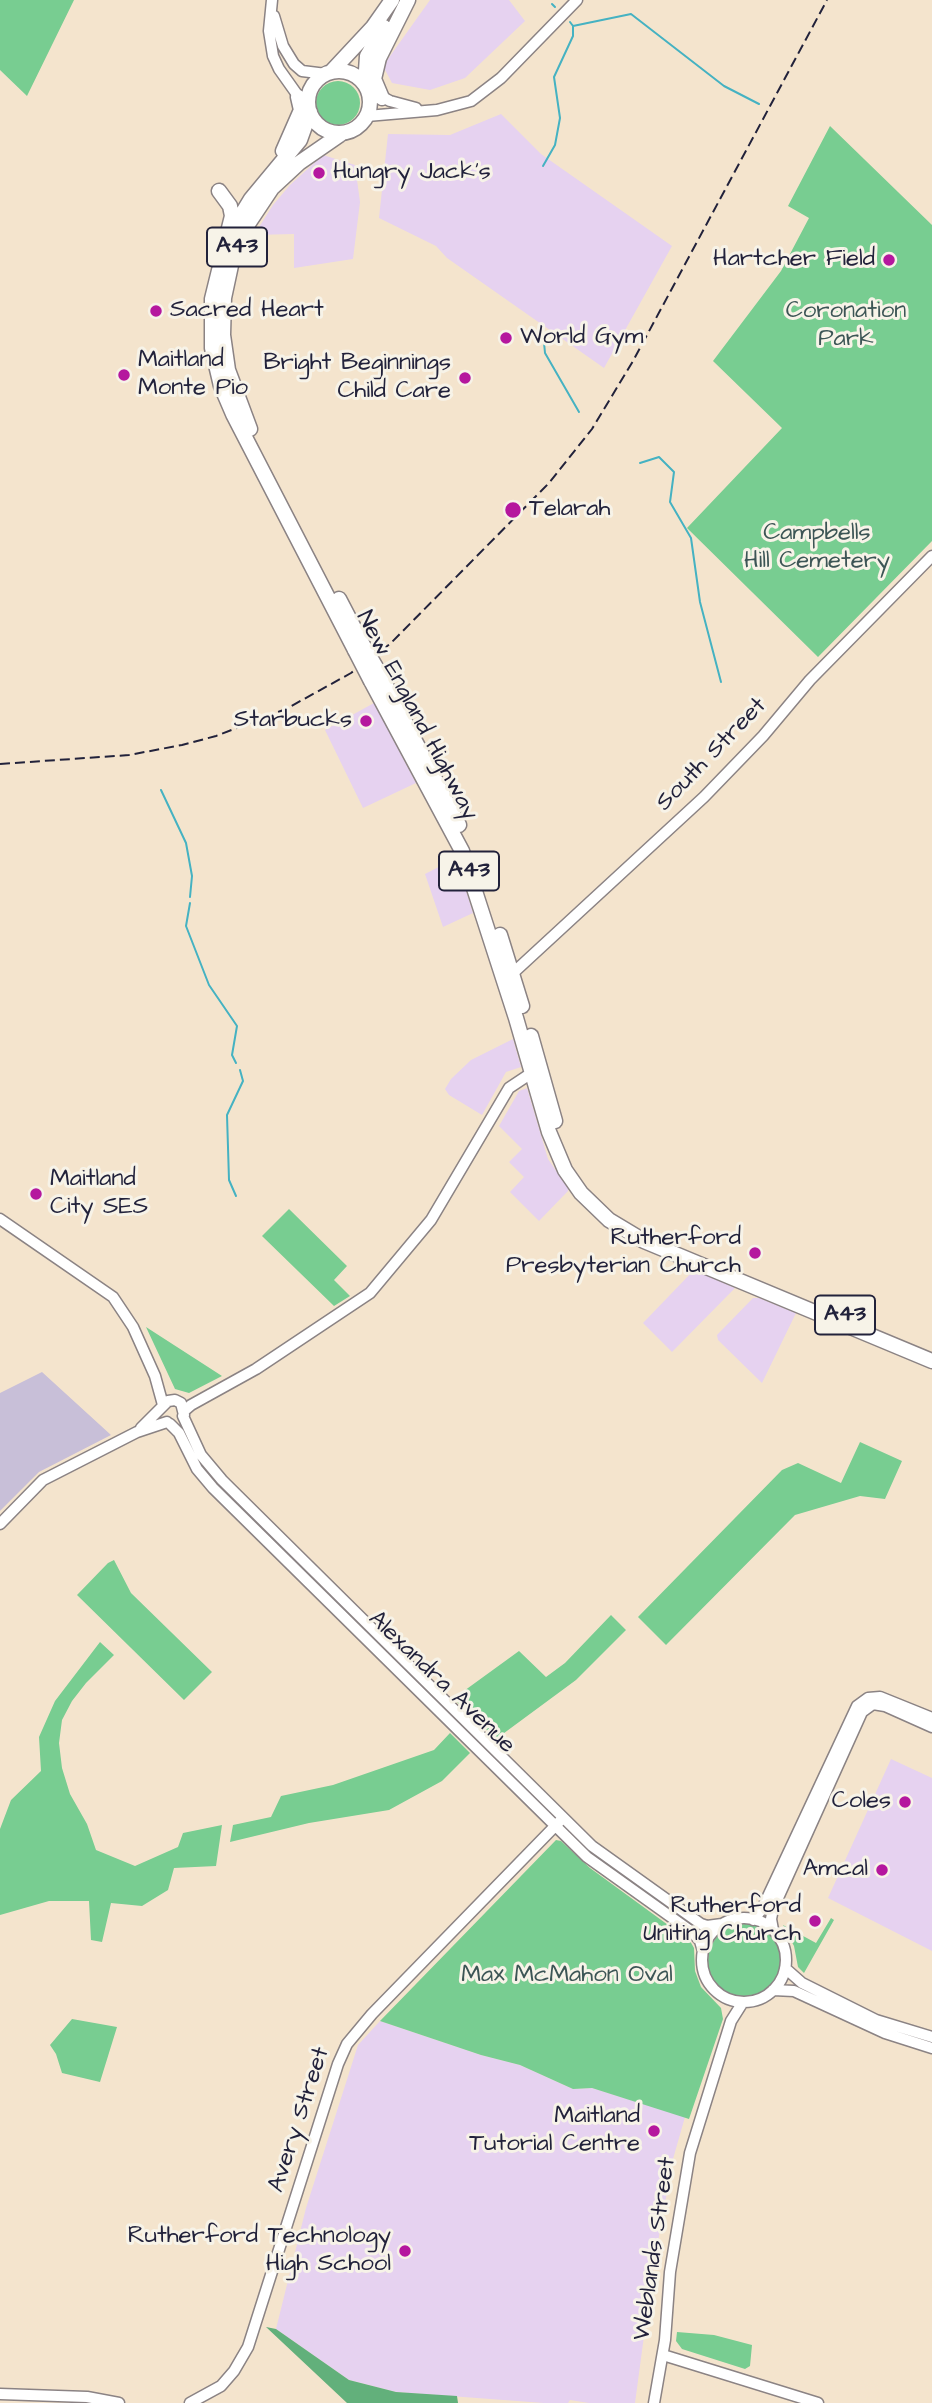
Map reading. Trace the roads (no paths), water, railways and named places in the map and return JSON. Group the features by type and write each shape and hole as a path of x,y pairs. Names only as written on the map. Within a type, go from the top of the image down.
{"highway":[{"name":"A43","path":"310,110 310,93 314,85 360,43 392,0"},
{"path":"367,116 370,102 366,87 368,56 373,44 405,0"},
{"path":"382,98 374,79 379,58 405,0"},
{"path":"329,73 347,72 366,87"},
{"path":"263,186 284,151 298,118 301,104 298,97"},
{"path":"310,110 323,128 341,134"},
{"name":"New England Highway","path":"310,110 300,140 237,222 224,250 214,286 211,323 212,348 221,386 252,452 469,845 568,1158 587,1187 614,1213 651,1235 932,1351"},
{"name":"A43","path":"341,134 356,128 367,116"},
{"name":"New England Highway","path":"341,134 314,151 283,177 254,214 240,240 229,270 222,324 228,370 267,467 359,647"},
{"path":"219,191 232,216 224,250"},
{"name":"New England Highway","path":"375,677 462,851 549,1132 565,1170 581,1193 609,1220 644,1241 932,1360"}],"street":[{"path":"367,116 437,110 471,101 492,86 577,0"},
{"path":"272,5 283,46 294,64 302,71 329,73"},
{"path":"272,5 269,31 273,56 298,97 310,110"},
{"path":"366,87 382,98 400,105 437,110"},
{"name":"South Street","path":"512,974 704,797 848,640 932,556"},
{"path":"136,1432 168,1401 180,1407 210,1394 361,1301 379,1284 438,1210 509,1088 532,1075 536,1071 538,1060"},
{"path":"0,1219 113,1297 133,1327 155,1376 162,1418 169,1423"},
{"name":"Alexandra Avenue","path":"155,1376 180,1407 201,1455 222,1480 560,1822 596,1864 692,1932 704,1951"},
{"path":"0,1524 43,1480 136,1432 177,1423 180,1407"},
{"name":"Alexandra Avenue","path":"169,1423 178,1433 197,1469 213,1488 560,1822 699,1923 707,1926 722,1924"},
{"path":"753,1920 766,1901 852,1712 861,1701 889,1699 932,1718"},
{"path":"870,1701 932,1727"},
{"path":"773,1930 743,1918 722,1924 711,1934 702,1963 706,1978 715,1990 727,1999 743,2002 760,1999 774,1990 781,1980 785,1968 782,1943 773,1930 771,1919 774,1909 859,1719 870,1701"},
{"name":"Avery Street","path":"190,2403 221,2386 234,2371 248,2347 338,2064 347,2044 372,2014 560,1822"},
{"path":"785,1968 802,1983 876,2020 932,2037"},
{"path":"774,1990 794,1991 886,2033 932,2048"},
{"name":"Weblands Street","path":"727,1999 731,2021"},
{"name":"Weblands Street","path":"654,2403 663,2355 668,2280 690,2153 731,2021 743,2002"},
{"path":"663,2355 818,2403"},
{"path":"0,2394 86,2397 119,2403"}],"waterway":[{"path":"552,4 555,7"},
{"path":"573,26 631,14 724,86 759,104"},
{"path":"543,166 555,145 560,118 554,77 573,36 570,22"},
{"path":"543,332 545,353 579,412"},
{"path":"640,463 659,457 674,472 670,502 691,538 700,602 721,682"},
{"path":"161,790 186,843 192,876 190,897"},
{"path":"190,903 186,926 209,985 237,1026 232,1055 236,1063"},
{"path":"236,1196 229,1180 227,1115 243,1081 240,1070"}],"railway":[{"path":"0,764 129,755 216,736 286,709 351,673 390,644 549,483 592,429 633,361 827,0"}],"place":[{"name":"Hungry Jack's","path":"319,173"},
{"name":"Hartcher Field","path":"889,260"},
{"name":"Sacred Heart","path":"156,311"},
{"name":"World Gym","path":"506,338"},
{"name":"Maitland Monte Pio","path":"124,375"},
{"name":"Bright Beginnings Child Care","path":"465,378"},
{"name":"Telarah","path":"513,510"},
{"name":"Starbucks","path":"366,721"},
{"name":"Maitland City SES","path":"36,1194"},
{"name":"Rutherford Presbyterian Church","path":"755,1253"},
{"name":"Coles","path":"905,1802"},
{"name":"Amcal","path":"882,1870"},
{"name":"Rutherford Uniting Church","path":"815,1921"},
{"name":"Maitland Tutorial Centre","path":"654,2131"},
{"name":"Rutherford Technology High School","path":"405,2251"}],"park label":[{"name":"Coronation Park","path":"846,326"},
{"name":"Campbells Hill Cemetery","path":"817,548"},
{"name":"Max McMahon Oval","path":"567,1976"}]}
